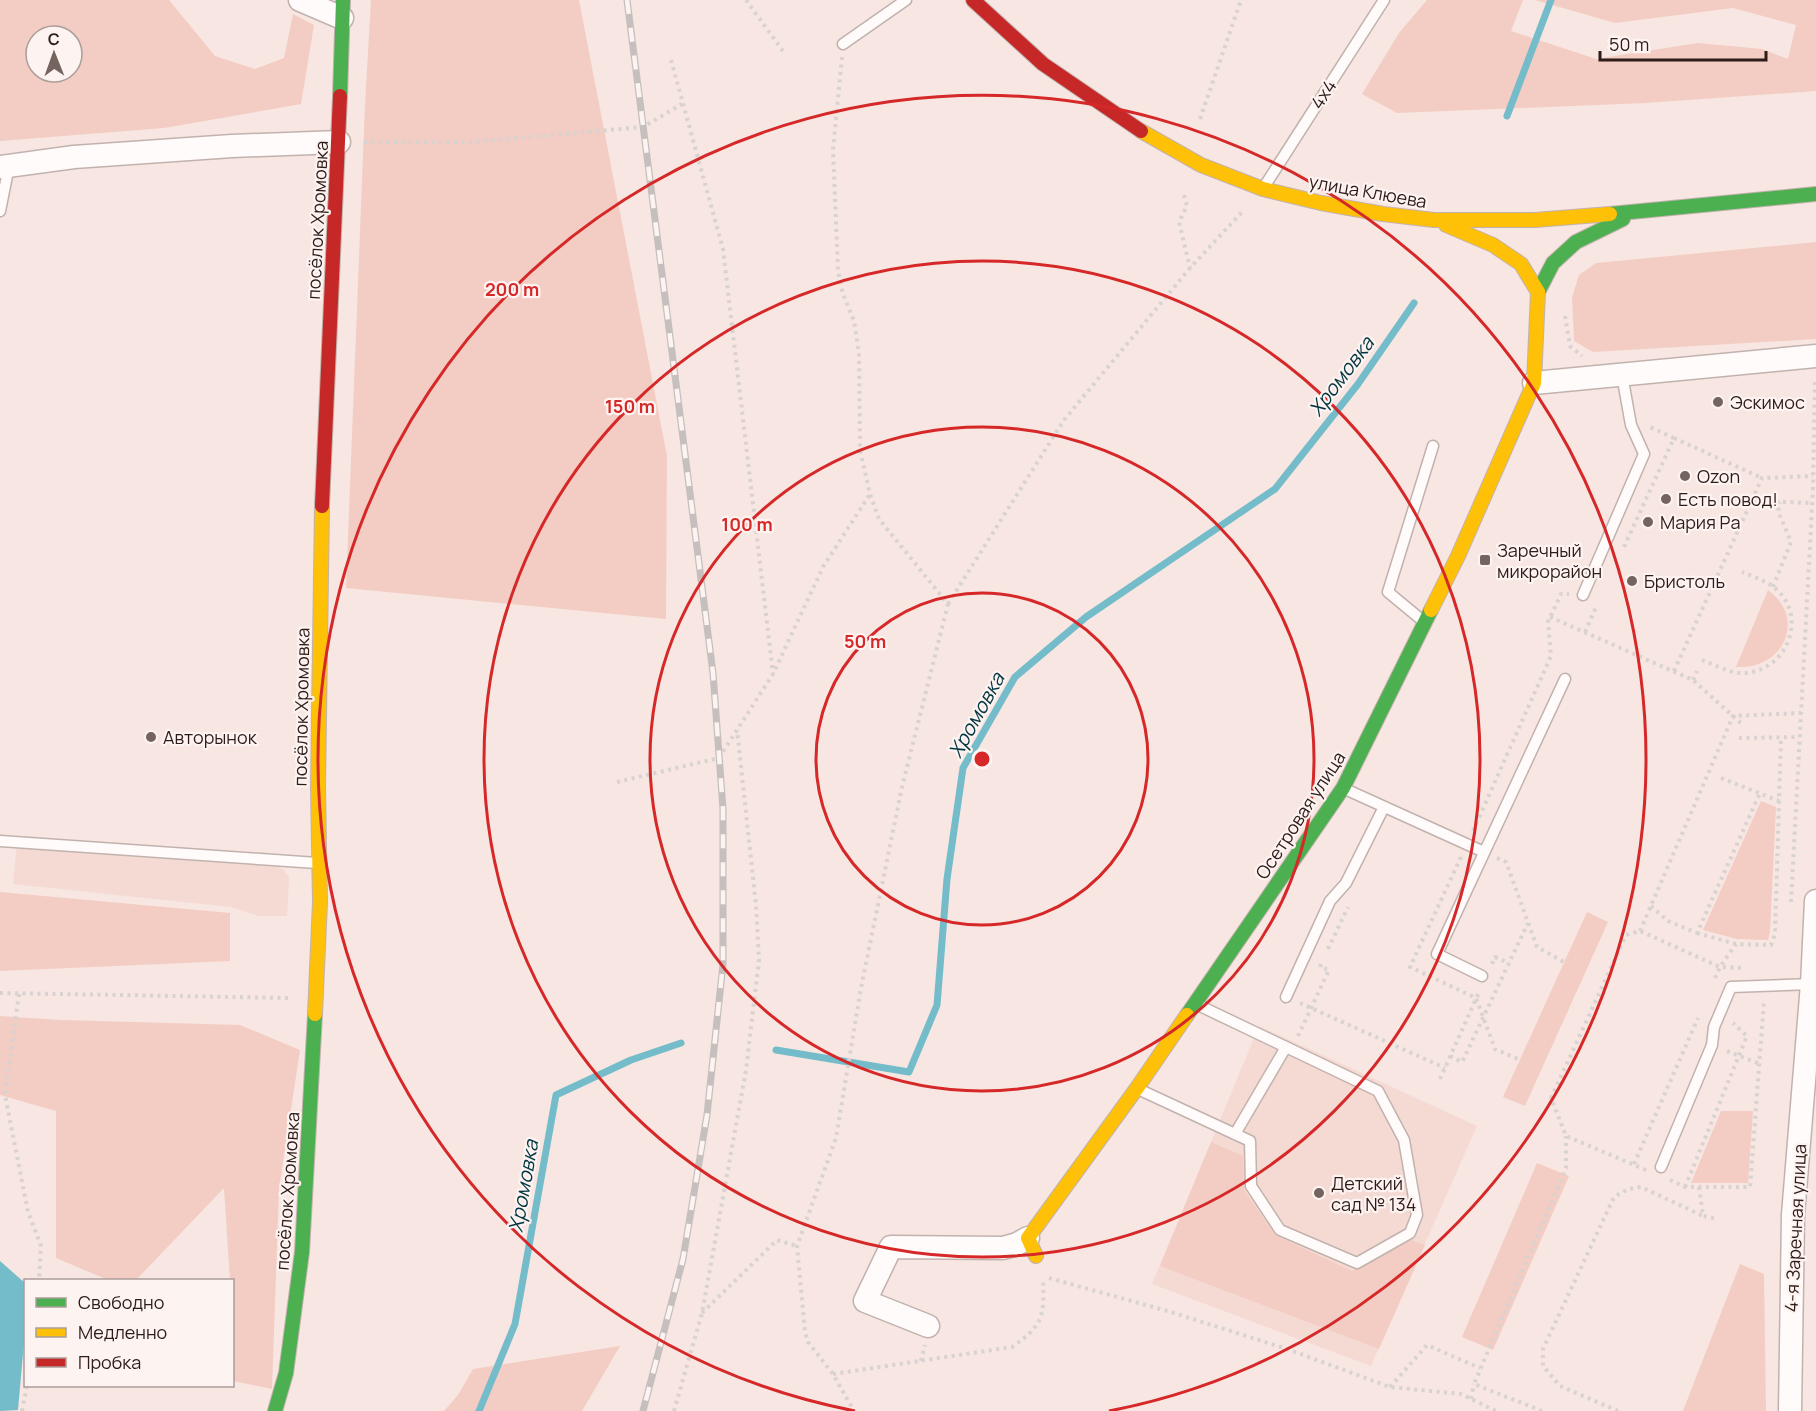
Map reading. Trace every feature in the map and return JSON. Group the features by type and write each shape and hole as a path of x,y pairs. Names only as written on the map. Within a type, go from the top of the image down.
{"street":[{"path":"300,0 343,9"},
{"name":"улица Клюева","path":"973,0 1043,64 1135,127 1201,165 1263,189 1383,214 1434,220 1534,219 1638,212 1816,194"},
{"name":"посёлок Хромовка","path":"275,1411 286,1373 302,1252 315,998 320,863 318,787 322,474 339,142 343,9"},
{"path":"4,167 74,157 232,146 339,142"},
{"path":"1538,292 1553,263 1576,242 1638,212"},
{"path":"1434,220 1493,245 1521,264 1538,292"},
{"name":"Осетровая улица","path":"1032,1247 1137,1088 1343,788 1458,556 1534,383 1538,292"},
{"path":"1534,383 1816,356"},
{"name":"4-я Заречная улица","path":"1790,1411 1793,1215 1812,984 1816,901"},
{"path":"928,1326 866,1301 891,1247 1003,1248 1017,1244 1032,1247"}],"lane":[{"path":"843,44 906,0"},
{"name":"4x4","path":"1263,189 1384,0"},
{"path":"0,212 4,167"},
{"path":"1583,595 1644,454 1631,425 1622,375"},
{"path":"1426,623 1388,592 1433,446"},
{"path":"1482,976 1437,954 1565,679"},
{"path":"1343,788 1484,852"},
{"path":"1286,997 1330,901 1346,883 1384,807"},
{"path":"0,841 320,863"},
{"path":"1661,1167 1713,1045 1714,1027 1731,987 1812,984"},
{"path":"1137,1088 1250,1141 1251,1186 1280,1230 1357,1263 1410,1233 1418,1215 1404,1140 1378,1091 1291,1044 1195,1003"},
{"path":"1235,1134 1291,1044"}],"path":[{"path":"746,0 783,51"},
{"path":"1200,119 1241,0"},
{"path":"843,44 833,150 838,271 843,294 854,321 859,353 860,450 870,494 879,519 948,604"},
{"path":"671,60 723,249 773,674"},
{"path":"339,142 471,142 643,127 682,104"},
{"path":"854,1411 833,1374 808,1342 805,1332 797,1246 836,1137 861,988 900,798 948,604 1064,420 1191,268 1263,189"},
{"path":"1184,195 1187,206 1179,222 1191,268"},
{"path":"1564,309 1570,346 1584,358"},
{"path":"1791,911 1812,502 1815,380"},
{"path":"1674,438 1762,478 1813,476"},
{"path":"1674,671 1762,478"},
{"path":"617,782 719,758 773,674 823,567 870,494"},
{"path":"1753,501 1812,502"},
{"path":"1773,587 1791,542 1778,511 1780,502"},
{"path":"1702,660 1741,673 1757,671 1770,665 1781,656 1788,644 1792,629 1791,615 1785,601 1773,587 1742,572"},
{"path":"1551,617 1693,680 1744,726"},
{"path":"1693,680 1697,671"},
{"path":"1733,716 1801,713"},
{"path":"1640,931 1733,716"},
{"path":"674,1411 702,1313 746,1070 759,960 756,905 737,730"},
{"path":"1651,906 1668,921 1697,933 1736,944 1771,945 1775,933 1781,737"},
{"path":"1739,738 1799,737"},
{"path":"1721,778 1779,801"},
{"path":"1697,933 1760,793"},
{"path":"1484,852 1506,862 1537,947 1564,962"},
{"path":"1291,1044 1329,970 1320,967 1349,904"},
{"path":"1450,1056 1462,1062 1528,923"},
{"path":"1471,1399 1480,1368 1566,1168 1566,1136 1551,1098 1626,935 1640,931 1720,967 1736,944"},
{"path":"1491,967 1495,957 1509,963"},
{"path":"1667,1179 1686,1187 1750,1187 1765,985"},
{"path":"1440,1079 1481,988"},
{"path":"0,993 315,998"},
{"path":"19,994 5,1095 28,1212 41,1246 39,1279"},
{"path":"1286,997 1444,1068"},
{"path":"1476,998 1495,1049 1520,1060"},
{"path":"1686,1187 1747,1036 1720,1012"},
{"path":"1713,1045 1760,1064"},
{"path":"1566,1136 1650,1171"},
{"path":"1618,1411 1560,1386 1544,1366 1543,1349 1614,1197 1628,1189 1641,1187 1703,1216 1717,1220"},
{"path":"1699,1187 1703,1216"},
{"path":"702,1313 777,1240 797,1246"},
{"path":"833,1374 1012,1347 1032,1333 1041,1317 1042,1277 1182,1316 1287,1349 1390,1387 1461,1394 1496,1411"},
{"path":"1390,1387 1427,1345 1480,1368"},
{"path":"1474,1384 1542,1411"},
{"path":"22,1411 27,1387"}],"shaded area":[{"path":"0,0 169,0 215,56 255,69 284,58 293,14 314,25 301,104 164,128 0,141"},
{"path":"371,0 579,0 667,456 666,619 346,588"},
{"path":"1427,0 1523,0 1511,31 1596,59 1698,43 1762,49 1788,59 1796,25 1733,8 1615,23 1535,0 1816,0 1816,91 1645,103 1397,113 1362,94 1399,33"},
{"path":"1816,242 1816,339 1593,352 1574,341 1572,297 1579,275 1596,263"},
{"path":"1768,590 1780,601 1786,614 1788,627 1785,640 1778,651 1767,660 1753,666 1736,667"},
{"path":"1761,801 1776,807 1768,940 1737,939 1703,930"},
{"path":"17,844 271,863 283,869 289,878 287,916 259,916 231,907 13,884"},
{"path":"0,892 230,913 230,961 0,971"},
{"path":"1587,912 1608,922 1525,1106 1503,1097"},
{"path":"0,1016 240,1025 300,1050 279,1189 272,1389 234,1381 234,1279 230,1279 224,1188 137,1279 106,1279 56,1258 56,1111 0,1095"},
{"name":"Детский сад № 134","path":"1259,1026 1477,1126 1371,1366 1152,1284"},
{"path":"1721,1111 1753,1111 1748,1183 1691,1183"},
{"path":"1211,1142 1243,1156 1244,1190 1275,1235 1352,1271 1411,1240 1425,1245 1379,1349 1160,1266"},
{"path":"1537,1163 1569,1176 1493,1350 1462,1337"},
{"path":"1740,1264 1764,1274 1766,1411 1683,1411"},
{"path":"620,1346 582,1411 444,1411 458,1395 473,1369"}],"water":[{"path":"0,1261 24,1282 24,1342 18,1410 0,1411"}],"waterway":[{"name":"Хромовка","path":"1507,116 1551,0"},
{"name":"Хромовка","path":"776,1050 909,1072 937,1005 947,879 963,768 1015,677 1086,617 1275,489 1358,384 1414,303"},
{"name":"Хромовка","path":"479,1411 515,1324 556,1095 631,1060 681,1043"}],"railway":[{"path":"627,0 713,673 723,809 723,964 707,1115 683,1259 643,1411"}],"traffic: fast":[{"path":"340,96 343,0"},
{"path":"1610,214 1816,194"},
{"path":"1538,292 1553,263 1576,242 1623,219"},
{"path":"1187,1015 1343,788 1431,610"},
{"path":"275,1411 286,1373 302,1252 315,1014"}],"traffic: slow":[{"path":"1141,131 1201,165 1263,189 1321,203 1383,214 1434,220 1535,220 1610,214"},
{"path":"1446,225 1493,245 1521,264 1538,292"},
{"path":"1431,610 1458,556 1534,383 1538,292"},
{"path":"315,1014 320,902 318,787 322,506"},
{"path":"1036,1256 1028,1238 1187,1015"}],"traffic: jam":[{"path":"973,0 1043,64 1141,131"},
{"path":"322,506 340,96"}],"place":[{"name":"Эскимос","path":"1718,402"},
{"name":"Ozon","path":"1685,476"},
{"name":"Есть повод!","path":"1666,499"},
{"name":"Мария Ра","path":"1648,522"},
{"name":"Заречный микрорайон","path":"1485,560"},
{"name":"Бристоль","path":"1632,581"},
{"name":"Авторынок","path":"151,737"},
{"name":"Детский сад № 134","path":"1319,1193"}]}
